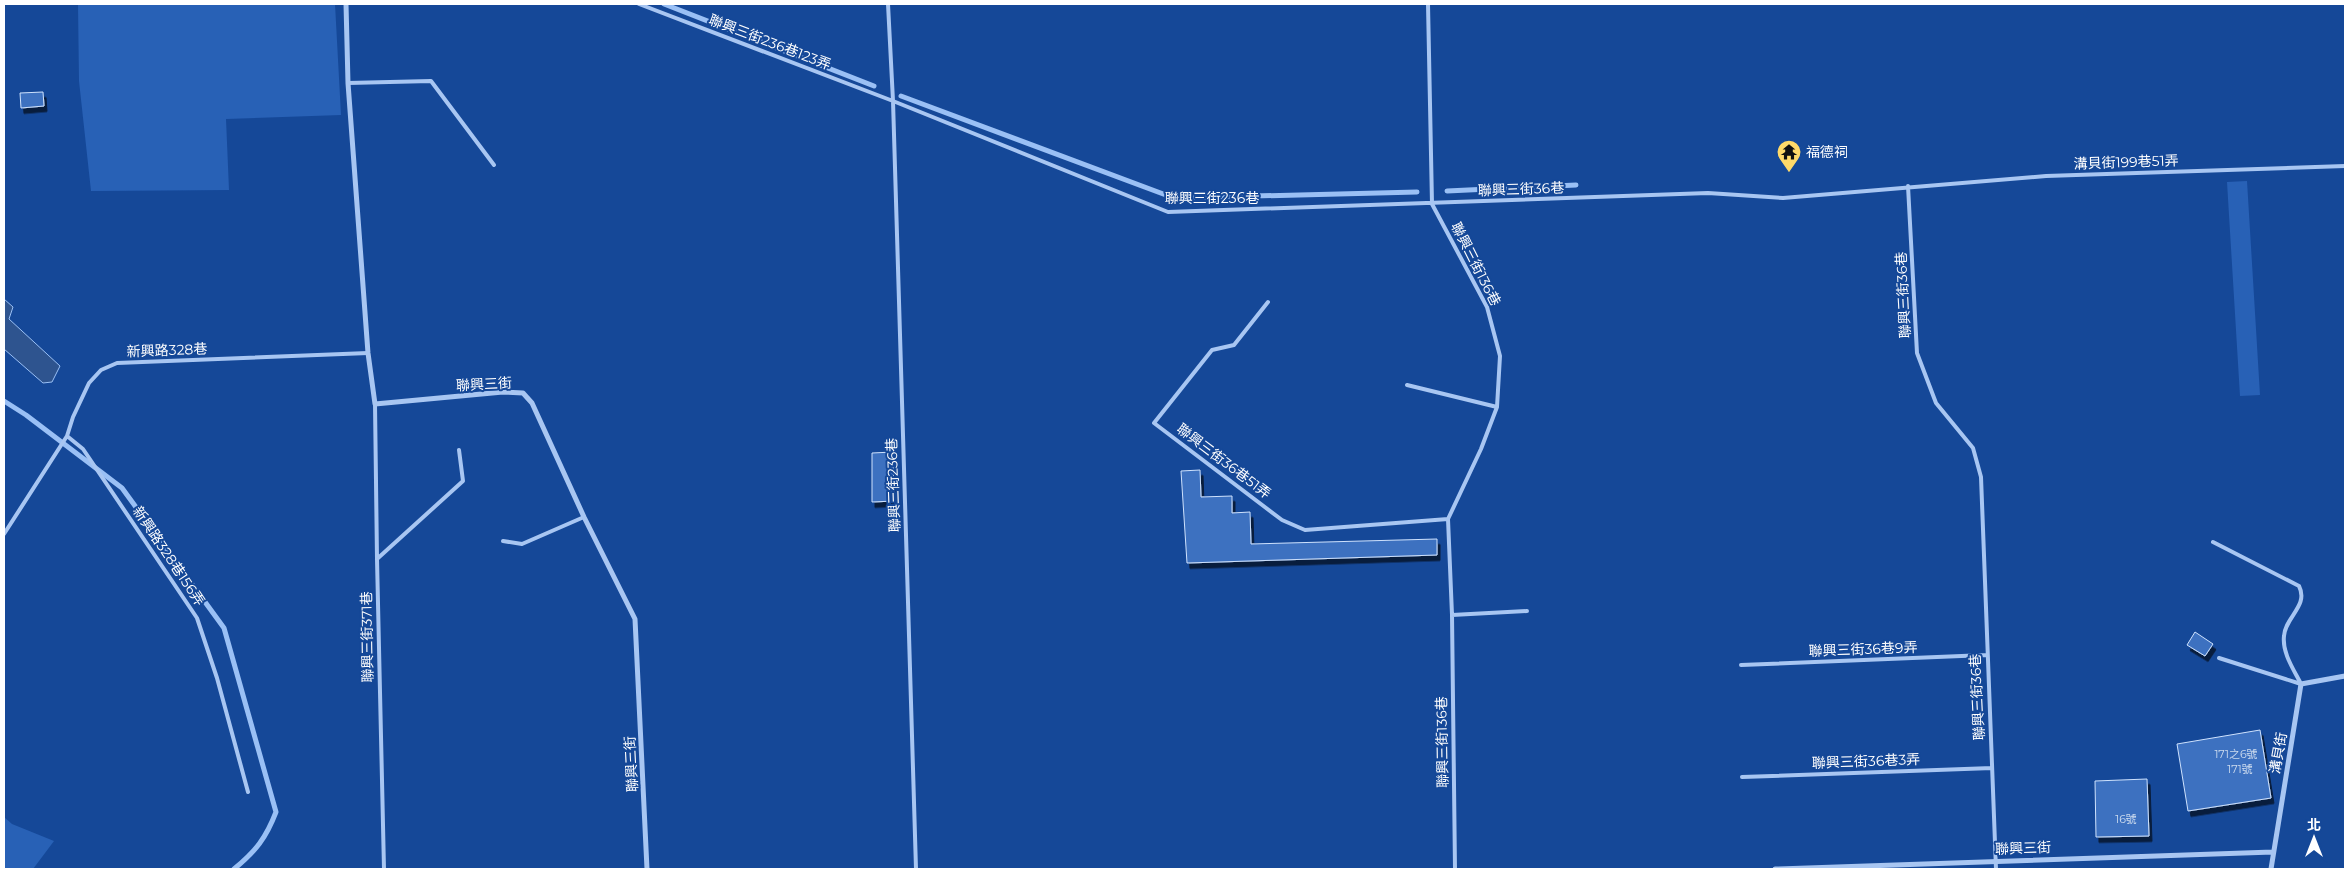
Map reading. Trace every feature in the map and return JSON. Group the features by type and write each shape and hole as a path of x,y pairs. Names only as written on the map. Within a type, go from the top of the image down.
{"street":[{"path":"346,4 348,83 368,353 375,404"},
{"name":"聯興三街","path":"375,404 504,392 523,393 532,403 584,517 635,619 647,869"},
{"path":"2301,684 2345,676"},
{"name":"溝貝街","path":"2271,869 2301,684"},
{"name":"聯興三街","path":"1775,869 2273,852"}],"lane":[{"name":"聯興三街236巷123弄","path":"639,4 893,101"},
{"name":"聯興三街236巷","path":"888,4 893,101 916,869"},
{"name":"聯興三街136巷","path":"1428,4 1432,204 1487,307 1500,356 1498,407 1482,449 1448,519 1452,615 1456,869"},
{"path":"348,83 431,82 494,165"},
{"name":"聯興三街236巷","path":"893,101 1168,212 1432,204"},
{"name":"溝貝街199巷51弄","path":"1908,186 2046,176 2345,166"},
{"name":"聯興三街36巷","path":"1432,204 1708,193 1783,198 1908,186 1917,353 1936,403 1973,448 1981,478 1986,655 1996,869"},
{"name":"聯興三街36巷51弄","path":"1268,302 1234,345 1212,350 1154,422 1282,520 1305,530 1448,519"},
{"name":"新興路328巷","path":"4,534 67,436 73,417 89,383 101,370 117,363 368,353"},
{"path":"1407,385 1498,407"},
{"name":"聯興三街371巷","path":"375,404 384,869"},
{"name":"新興路328巷156弄","path":"67,436 83,449 198,618 217,678 248,792"},
{"path":"377,559 463,481 459,450"},
{"path":"503,541 522,544 584,517"},
{"path":"2213,542 2299,586 2303,592 2303,600 2284,635 2287,655 2301,684"},
{"path":"1452,615 1527,611"},
{"name":"聯興三街36巷9弄","path":"1742,665 1986,655"},
{"path":"2219,658 2301,684"},
{"name":"聯興三街36巷3弄","path":"1742,777 1992,768"}],"shaded area":[{"path":"78,4 335,4 341,115 226,119 229,190 91,191 79,81"},
{"path":"2247,181 2260,395 2240,396 2227,182"},
{"path":"4,299 13,307 9,319 60,366 52,382 43,383 4,349"},
{"path":"4,817 12,824 54,841 33,869 4,869"}],"building":[{"path":"43,92 44,106 21,108 20,93"},
{"path":"893,452 894,501 872,502 872,453"},
{"path":"1200,470 1201,497 1232,496 1232,513 1250,512 1251,544 1437,539 1437,555 1187,563 1181,471"},
{"path":"2195,632 2213,644 2205,656 2187,645"},
{"path":"2260,730 2271,798 2188,811 2177,744"},
{"path":"2147,779 2149,836 2096,837 2095,781"}],"waterway":[{"path":"664,4 874,86"},
{"path":"901,96 1174,198 1417,192"},
{"path":"1447,191 1576,185"},
{"path":"4,401 26,415 122,488 224,628 276,812 260,844 234,869"}],"place":[{"name":"福德祠","path":"1789,173"}]}
